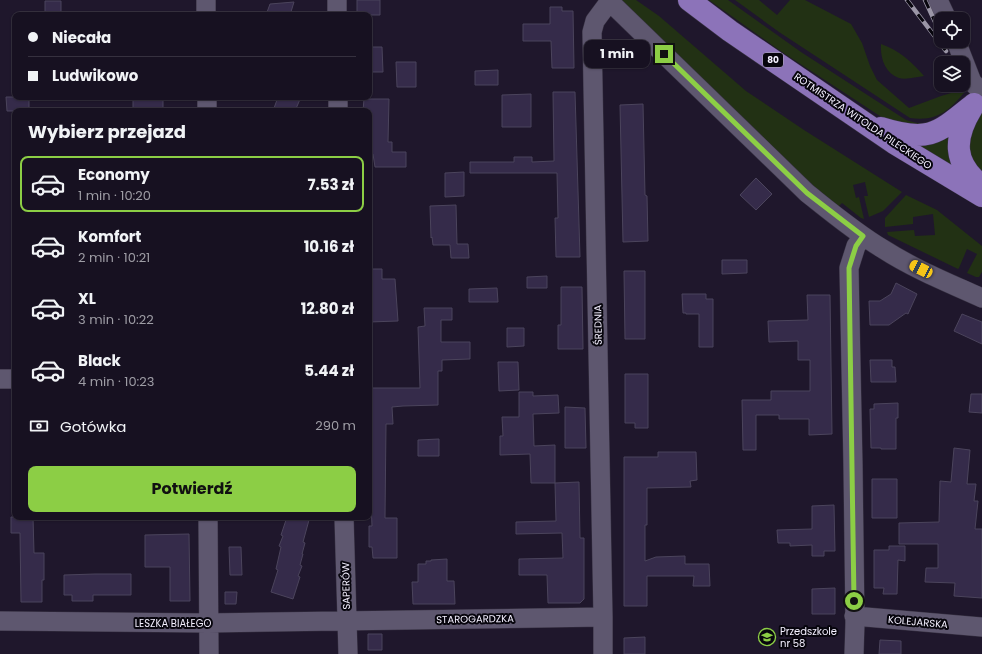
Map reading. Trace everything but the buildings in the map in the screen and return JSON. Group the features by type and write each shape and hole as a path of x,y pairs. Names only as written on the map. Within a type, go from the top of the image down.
{"main road":[{"name":"ROTMISTRZA WITOLDA PILECKIEGO","path":"689,0 730,31 894,143 982,196"},
{"path":"858,118 893,132 906,135 923,135 942,129 979,97"},
{"path":"979,97 961,128 958,148 960,159 964,167 982,186"}],"street":[{"path":"206,0 206,12"},
{"path":"337,0 337,12"},
{"path":"938,0 943,12"},
{"path":"608,1 807,193 863,236 895,256 982,298"},
{"name":"ŚREDNIA","path":"603,654 592,32 593,25 608,1"},
{"path":"959,48 979,97"},
{"path":"854,654 849,268 856,246 863,236"},
{"path":"0,379 12,379"},
{"path":"208,520 209,654"},
{"name":"SAPERÓW","path":"344,520 348,654"},
{"name":"KOLEJARSKA","path":"854,616 982,627"},
{"name":"STAROGARDZKA","path":"347,621 603,618"},
{"name":"LESZKA BIAŁEGO","path":"0,621 208,623 347,621"}],"green space":[{"path":"620,0 636,0 659,16 746,91 804,130 902,192 883,211 869,217 864,196 868,196 865,182 853,185 856,198 859,197 864,219 842,203 837,208"},
{"path":"709,0 728,0 801,52 906,120 915,123 933,121 948,114 968,95 968,99 951,117 931,128 921,130 898,126 886,120 782,52"},
{"path":"735,0 759,0 777,15 790,0 805,0 851,24 862,43 870,66 877,80 909,108 954,92 965,92 950,108 937,116 920,119 910,118 779,32"},
{"path":"881,44 905,57 924,76 905,79 894,76 884,64 881,55"},
{"path":"982,107 982,178 966,154 973,116"},
{"path":"949,133 956,167 913,145"},
{"path":"906,195 937,210 982,246 982,272 979,277 967,273 977,254 967,249 958,269 888,235 887,232 914,230 915,236 935,235 933,214 913,217 913,224 885,227 885,218"}],"railway":[{"path":"907,0 946,51"},
{"path":"925,0 934,20"}],"place":[{"name":"Przedszkole nr 58","path":"767,637"}],"route":[{"path":"664,54 807,193 863,236 856,246 849,268 854,601"}]}
